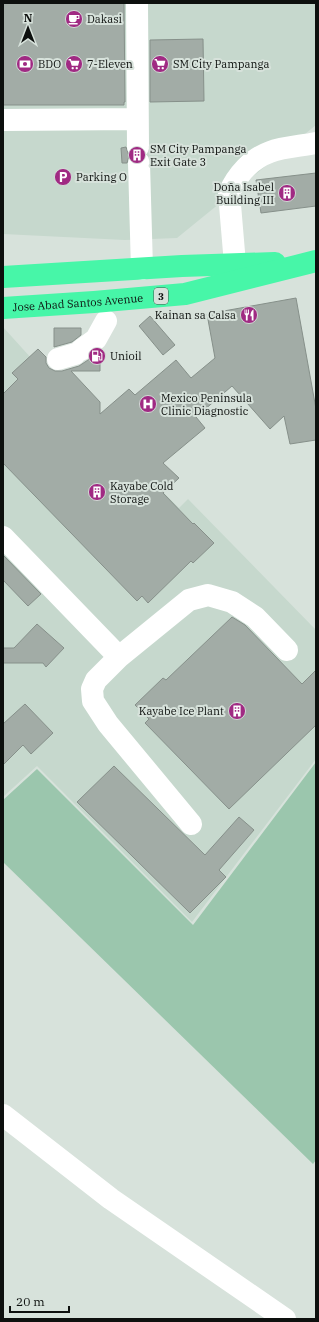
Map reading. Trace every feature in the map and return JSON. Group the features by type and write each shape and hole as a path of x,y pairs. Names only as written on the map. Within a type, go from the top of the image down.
{"highway":[{"name":"Jose Abad Santos Avenue","path":"3,277 316,261"},
{"name":"Jose Abad Santos Avenue","path":"3,308 185,294 316,261"}],"street":[{"path":"138,3 138,155 142,269"},
{"path":"3,120 138,119"},
{"path":"235,264 229,193 232,186 242,172 260,157 271,152 316,143"},
{"path":"71,354 96,338 106,321"},
{"path":"3,537 119,657"},
{"path":"191,824 108,724 93,701 92,689 96,680 119,657 189,600 208,595 232,602 255,618 287,650"},
{"path":"3,1115 111,1199 285,1319"}],"shaded area":[{"name":"SM City Pampanga","path":"3,3 316,3 316,125 177,238 125,240 3,234"},
{"path":"3,327 41,369 179,508 188,499 316,630 316,759 192,922 37,766 3,797"}],"green space":[{"path":"316,762 316,1160 313,1164 3,862 3,800 37,769 193,925"}],"building":[{"path":"3,3 124,3 124,105 3,105"},
{"path":"203,39 204,101 150,102 150,40"},
{"path":"126,147 129,156 127,163 122,163 121,148"},
{"name":"Doña Isabel Building III","path":"316,173 316,206 261,213 256,180"},
{"path":"296,298 316,409 316,440 290,444 284,416 270,429 232,386 196,417 205,428 163,463 179,478 163,493 214,543 193,563 191,561 148,603 142,596 137,601 3,463 3,394 18,379 12,373 38,349 46,357 46,363 49,368 55,371 62,371 79,366 100,352 100,371 71,371 100,402 100,414 129,389 135,395 176,360 191,378 215,358 207,314"},
{"path":"150,316 175,345 163,355 139,326"},
{"path":"54,328 81,328 81,335 72,342 54,347"},
{"path":"3,555 41,594 28,606 3,580"},
{"name":"Kayabe Ice Plant","path":"232,617 245,625 302,684 316,670 316,725 229,809 145,723 149,719 135,705 163,678 166,680"},
{"path":"37,624 64,648 46,667 43,663 3,663 3,648 14,648"},
{"path":"25,704 53,733 31,754 23,745 3,765 3,724"},
{"path":"114,766 205,855 239,817 254,830 219,870 226,877 190,913 77,802"}],"place":[{"name":"Dakasi","path":"74,19"},
{"name":"BDO","path":"25,64"},
{"name":"7-Eleven","path":"74,64"},
{"name":"SM City Pampanga","path":"160,64"},
{"name":"SM City Pampanga Exit Gate 3","path":"137,155"},
{"name":"Parking O","path":"63,177"},
{"name":"Doña Isabel Building III","path":"287,193"},
{"name":"Kainan sa Calsa","path":"249,315"},
{"name":"Unioil","path":"97,356"},
{"name":"Mexico Peninsula Clinic Diagnostic","path":"148,404"},
{"name":"Kayabe Cold Storage","path":"97,492"},
{"name":"Kayabe Ice Plant","path":"237,711"}]}
